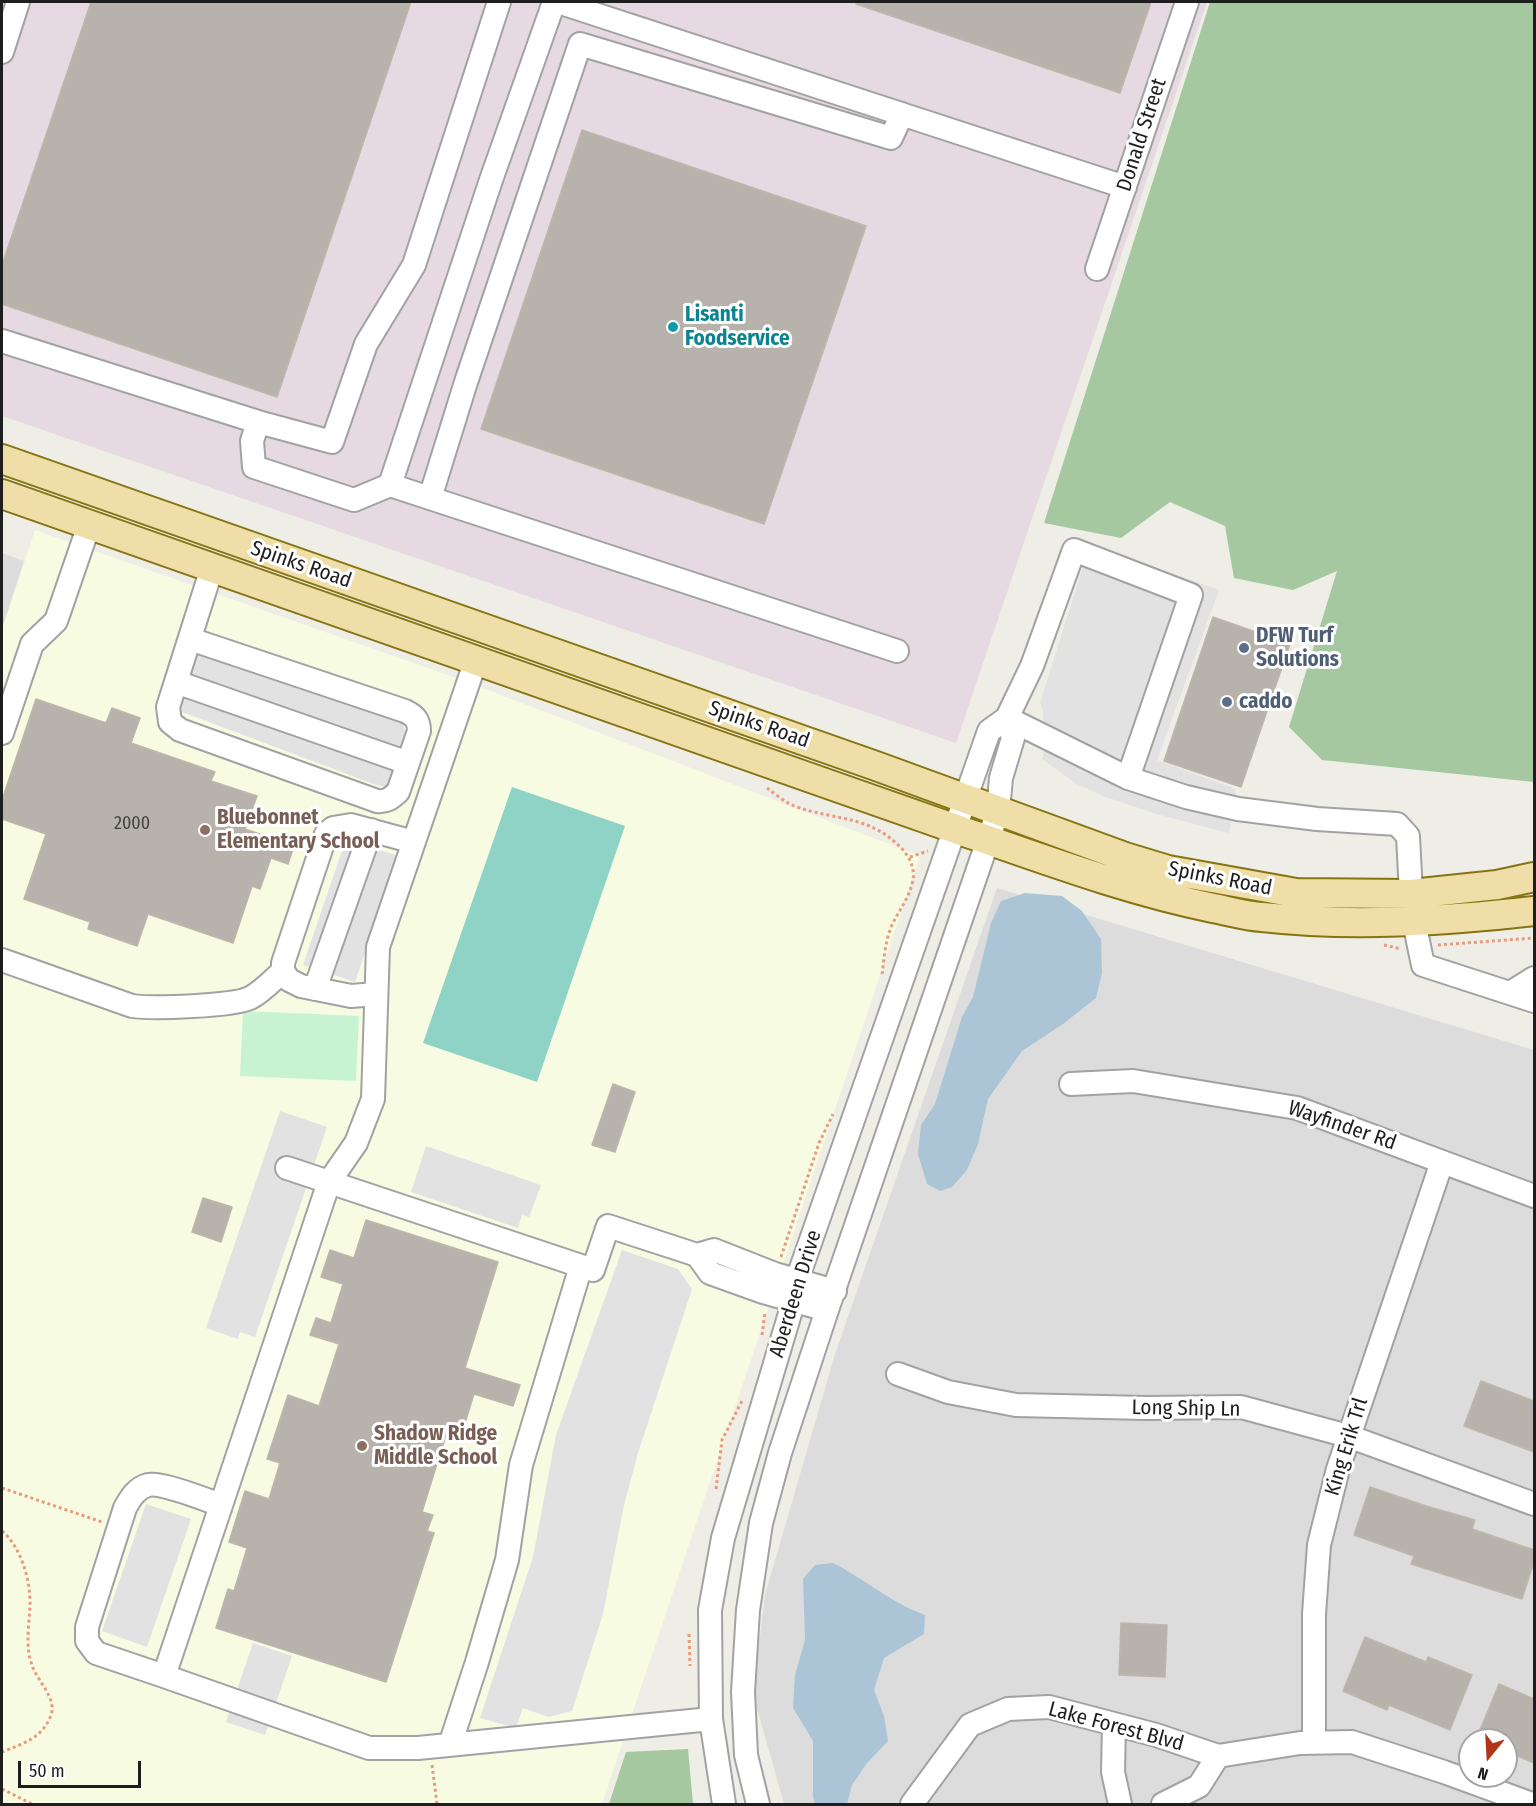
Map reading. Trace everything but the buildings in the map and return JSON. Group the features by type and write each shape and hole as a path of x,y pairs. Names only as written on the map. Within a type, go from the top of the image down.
{"main road":[{"name":"Spinks Road","path":"2,459 1167,870 1296,893 1412,894 1497,885 1534,878"},
{"name":"Spinks Road","path":"2,494 956,829 1101,879 1166,898 1261,917 1351,922 1417,935 1534,911"},
{"path":"212,568 223,537"},
{"path":"476,660 487,630"},
{"path":"1412,894 1417,935"}],"street":[{"path":"2,52 18,2"},
{"path":"2,341 258,422 332,442 366,344 414,265 498,2"},
{"path":"390,484 491,180 556,2 1125,187"},
{"name":"Donald Street","path":"1097,269 1187,2"},
{"path":"430,498 466,382 580,44 891,138 902,114"},
{"path":"258,422 252,441 254,467 354,500 390,484 897,651"},
{"path":"2,733 32,644 56,621 89,525"},
{"path":"1128,778 1191,595 1074,550 1032,666 1007,718 1128,778 1186,797 1238,808 1317,819 1396,824 1407,836 1412,894"},
{"path":"190,639 405,711 414,716 419,723 419,731 398,792 384,802 377,801 180,730 170,722 168,707 212,568"},
{"path":"164,1676 329,1182 356,1143 374,1099 378,947 476,660"},
{"path":"176,682 408,763"},
{"name":"Aberdeen Drive","path":"724,1804 711,1719 710,1610 723,1538 795,1290 967,800 989,731 1007,718 1013,738 1001,778 998,811 780,1453 761,1523 748,1610 743,1692 746,1755 758,1804"},
{"path":"376,994 351,996 301,986 289,980 283,971 283,963 326,834 333,828 351,825 414,842"},
{"path":"315,989 371,831"},
{"path":"1417,935 1423,965 1534,1001"},
{"path":"2,960 132,1006 147,1008 235,1002 250,998 283,971"},
{"path":"1510,993 1534,978"},
{"name":"Wayfinder Rd","path":"1071,1084 1133,1081 1297,1108 1534,1196"},
{"name":"King Erik Trl","path":"1314,1742 1314,1614 1319,1545 1348,1437 1442,1162"},
{"path":"287,1168 593,1270 608,1226 697,1255 710,1273 795,1290 831,1300"},
{"path":"440,1746 477,1662 507,1560 521,1465 581,1266"},
{"name":"Long Ship Ln","path":"897,1374 948,1392 1016,1405 1146,1408 1241,1407 1348,1437 1534,1504"},
{"path":"221,1505 161,1486 148,1485 134,1494 125,1508 87,1627 87,1641 96,1653 369,1748 440,1746 711,1719"},
{"name":"Lake Forest Blvd","path":"912,1804 970,1725 1008,1709 1049,1707 1156,1735 1218,1756 1300,1743 1352,1742 1532,1804"},
{"path":"1114,1725 1113,1772 1120,1804"},
{"path":"1163,1804 1199,1786 1218,1756"}],"path":[{"path":"764,786 792,805 859,821 876,828 895,841 910,857 933,849"},
{"path":"1378,943 1402,949 1417,935 1534,938"},
{"path":"2,1488 118,1528"},
{"path":"2,1531 17,1551 28,1584 30,1605 27,1630 32,1665 52,1702 52,1713 43,1731 27,1742 2,1752"},
{"path":"437,1804 433,1781 440,1746"},
{"path":"2,1789 32,1804"}],"shaded area":[{"path":"2,2 1207,2 956,743 2,416"},
{"name":"Shadow Ridge Middle School","path":"35,530 462,680 920,856 602,1804 2,1804 2,629"},
{"path":"1090,544 1219,590 1157,760 1236,789 1229,833 1160,815 1103,796 1077,784 1042,759 1045,750 1043,711 1040,703"},
{"path":"2,553 24,561 2,629"},
{"path":"200,652 401,721 405,729 405,739 392,780 386,787 376,785 177,709 191,660"},
{"path":"512,787 625,826 537,1082 423,1043"},
{"path":"346,839 398,856 355,982 303,965"},
{"path":"997,888 1534,1050 1534,1804 784,1804 753,1694 765,1595 835,1354"},
{"path":"1025,893 1062,896 1082,911 1101,939 1102,973 1096,998 1063,1024 1022,1051 988,1099 978,1144 967,1170 952,1187 940,1191 927,1184 918,1154 921,1125 935,1104 962,1017 973,997 991,923 1001,901"},
{"path":"280,1111 327,1127 255,1337 240,1332 238,1339 206,1328"},
{"path":"426,1146 541,1185 529,1217 522,1215 518,1228 411,1192"},
{"path":"622,1250 678,1269 692,1289 638,1453 624,1505 603,1614 572,1711 548,1717 523,1708 516,1728 480,1718 533,1557 556,1435"},
{"path":"146,1504 191,1519 147,1647 102,1631"},
{"path":"833,1563 901,1604 925,1615 924,1634 884,1658 874,1690 884,1716 888,1741 867,1763 852,1785 847,1804 815,1804 813,1741 793,1708 795,1675 805,1640 803,1579 815,1565"},
{"path":"253,1643 292,1656 265,1735 226,1722"}],"green space":[{"path":"1210,2 1534,2 1534,782 1322,760 1289,727 1337,571 1293,590 1234,578 1225,526 1170,502 1121,538 1044,523"},
{"path":"243,1011 359,1016 356,1081 240,1076"},
{"path":"688,1749 693,1804 609,1804 626,1752"}],"place":[{"name":"Lisanti Foodservice","path":"673,327"},
{"name":"DFW Turf Solutions","path":"1244,648"},
{"name":"caddo","path":"1227,702"},
{"name":"Bluebonnet Elementary School","path":"205,830"},
{"name":"Shadow Ridge Middle School","path":"362,1446"}]}
